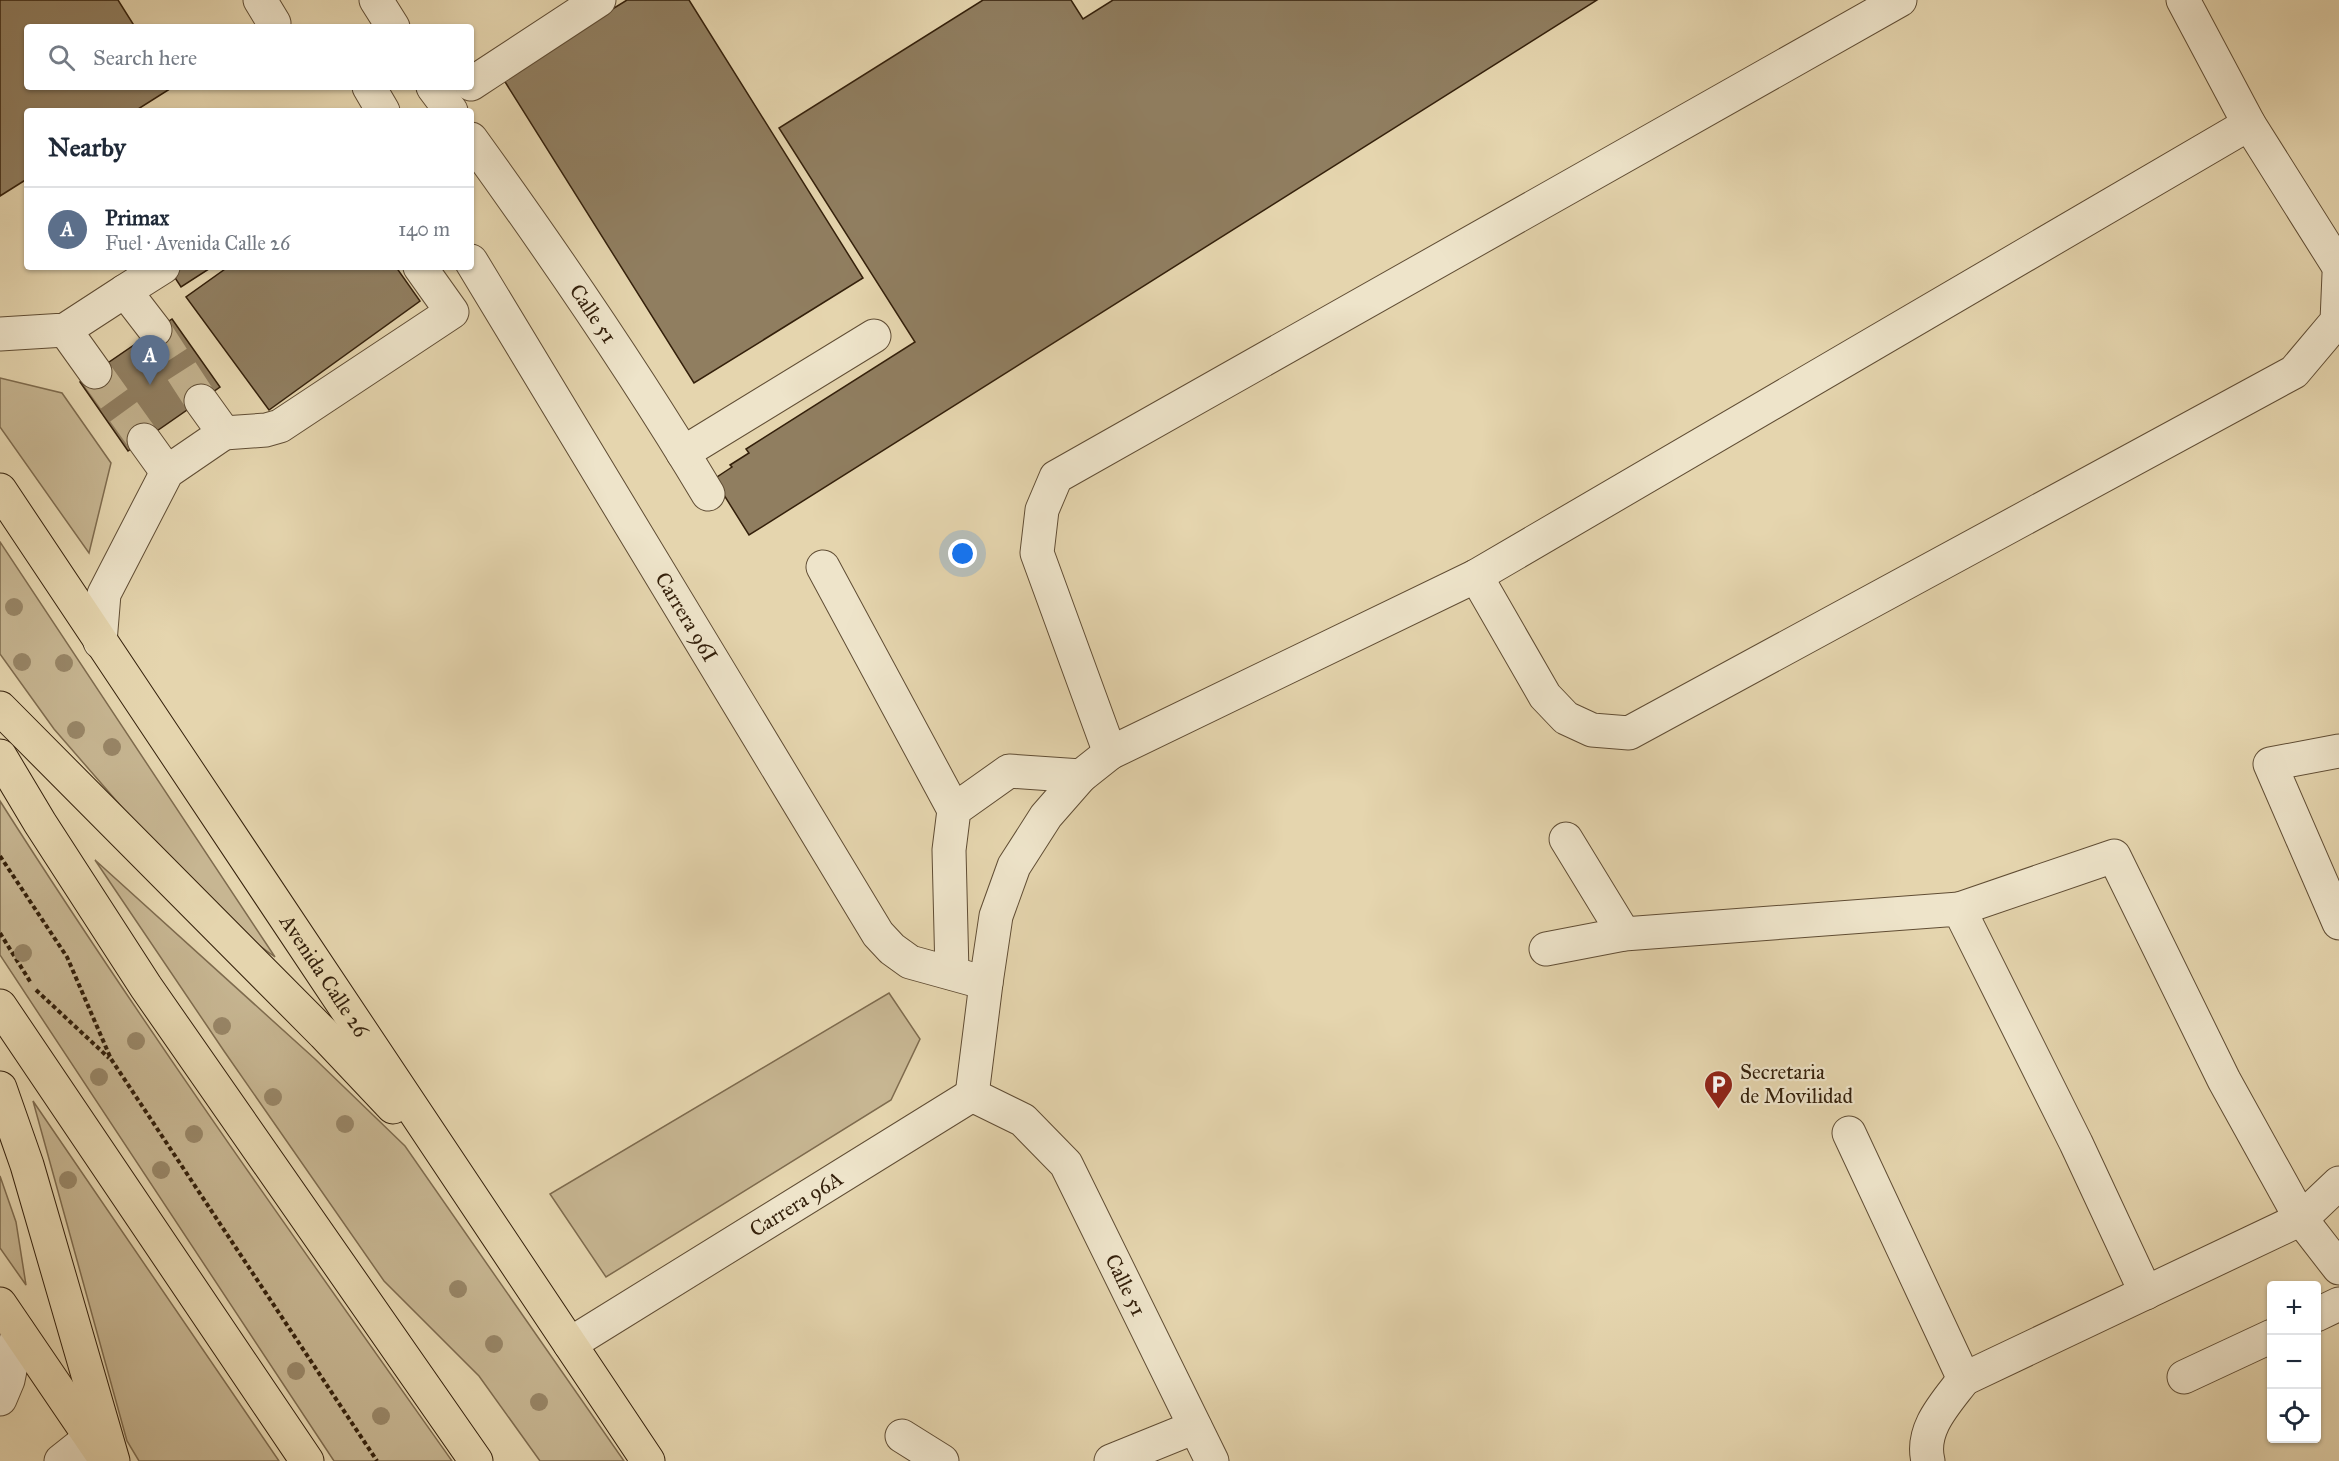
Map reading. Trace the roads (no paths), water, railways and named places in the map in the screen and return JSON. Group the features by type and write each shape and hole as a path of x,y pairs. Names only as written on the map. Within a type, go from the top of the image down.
{"main road":[{"name":"Avenida Calle 26","path":"0,490 648,1461"},
{"path":"0,708 324,1034 461,1181"},
{"path":"0,756 40,823 146,987 476,1461"},
{"path":"0,1006 307,1461"},
{"path":"0,1088 27,1165 113,1461"},
{"path":"0,1304 99,1449"}],"street":[{"path":"376,0 391,24"},
{"path":"474,82 599,0"},
{"path":"1110,753 1037,553 1042,510 1056,477 1900,0"},
{"path":"2183,0 2249,124 2339,267"},
{"path":"371,90 381,108"},
{"path":"972,1095 996,916 1014,866 1046,816 1081,776 1110,753 1476,576 2249,124"},
{"name":"Calle 51","path":"474,142 524,213 708,494"},
{"name":"Carrera 96I","path":"474,266 878,934 892,950 910,962 952,973"},
{"path":"0,334 65,330 159,270"},
{"path":"422,270 452,312"},
{"path":"1476,576 1545,696 1566,718 1592,730 1629,733 2294,372 2337,321 2339,274"},
{"path":"125,291 155,330"},
{"path":"100,642 104,594 167,472 224,433 266,430 280,426 452,312 488,291"},
{"path":"65,330 95,372"},
{"path":"683,453 874,336"},
{"path":"201,401 224,433"},
{"path":"144,440 167,472"},
{"path":"823,567 954,810 949,850 952,973 986,983"},
{"path":"2339,751 2270,764 2329,871 2339,923"},
{"path":"954,810 1009,771 1081,776"},
{"path":"1566,839 1623,934"},
{"path":"1546,950 1623,934 1959,909 2114,856 2224,1080 2301,1219 2339,1268"},
{"path":"1959,909 2076,1143 2146,1293"},
{"name":"Calle 51","path":"972,1095 1023,1120 1066,1164 1212,1461"},
{"name":"Carrera 96A","path":"570,1344 972,1095"},
{"path":"1849,1133 1964,1379"},
{"path":"1928,1461 1925,1450 1930,1428 1940,1410 1964,1379 2301,1219 2339,1183"},
{"path":"2321,1313 2339,1304"},
{"path":"0,1399 8,1380 18,1331"},
{"path":"2184,1377 2267,1338"},
{"path":"1115,1460 1195,1427"},
{"path":"902,1436 942,1461"},
{"path":"61,1461 99,1449"}],"tunnel":[{"path":"155,330 201,401"},
{"path":"95,372 144,440"}],"place":[{"name":"Primax","path":"150,385"},
{"name":"Secretaria de Movilidad","path":"1719,1110"}]}
